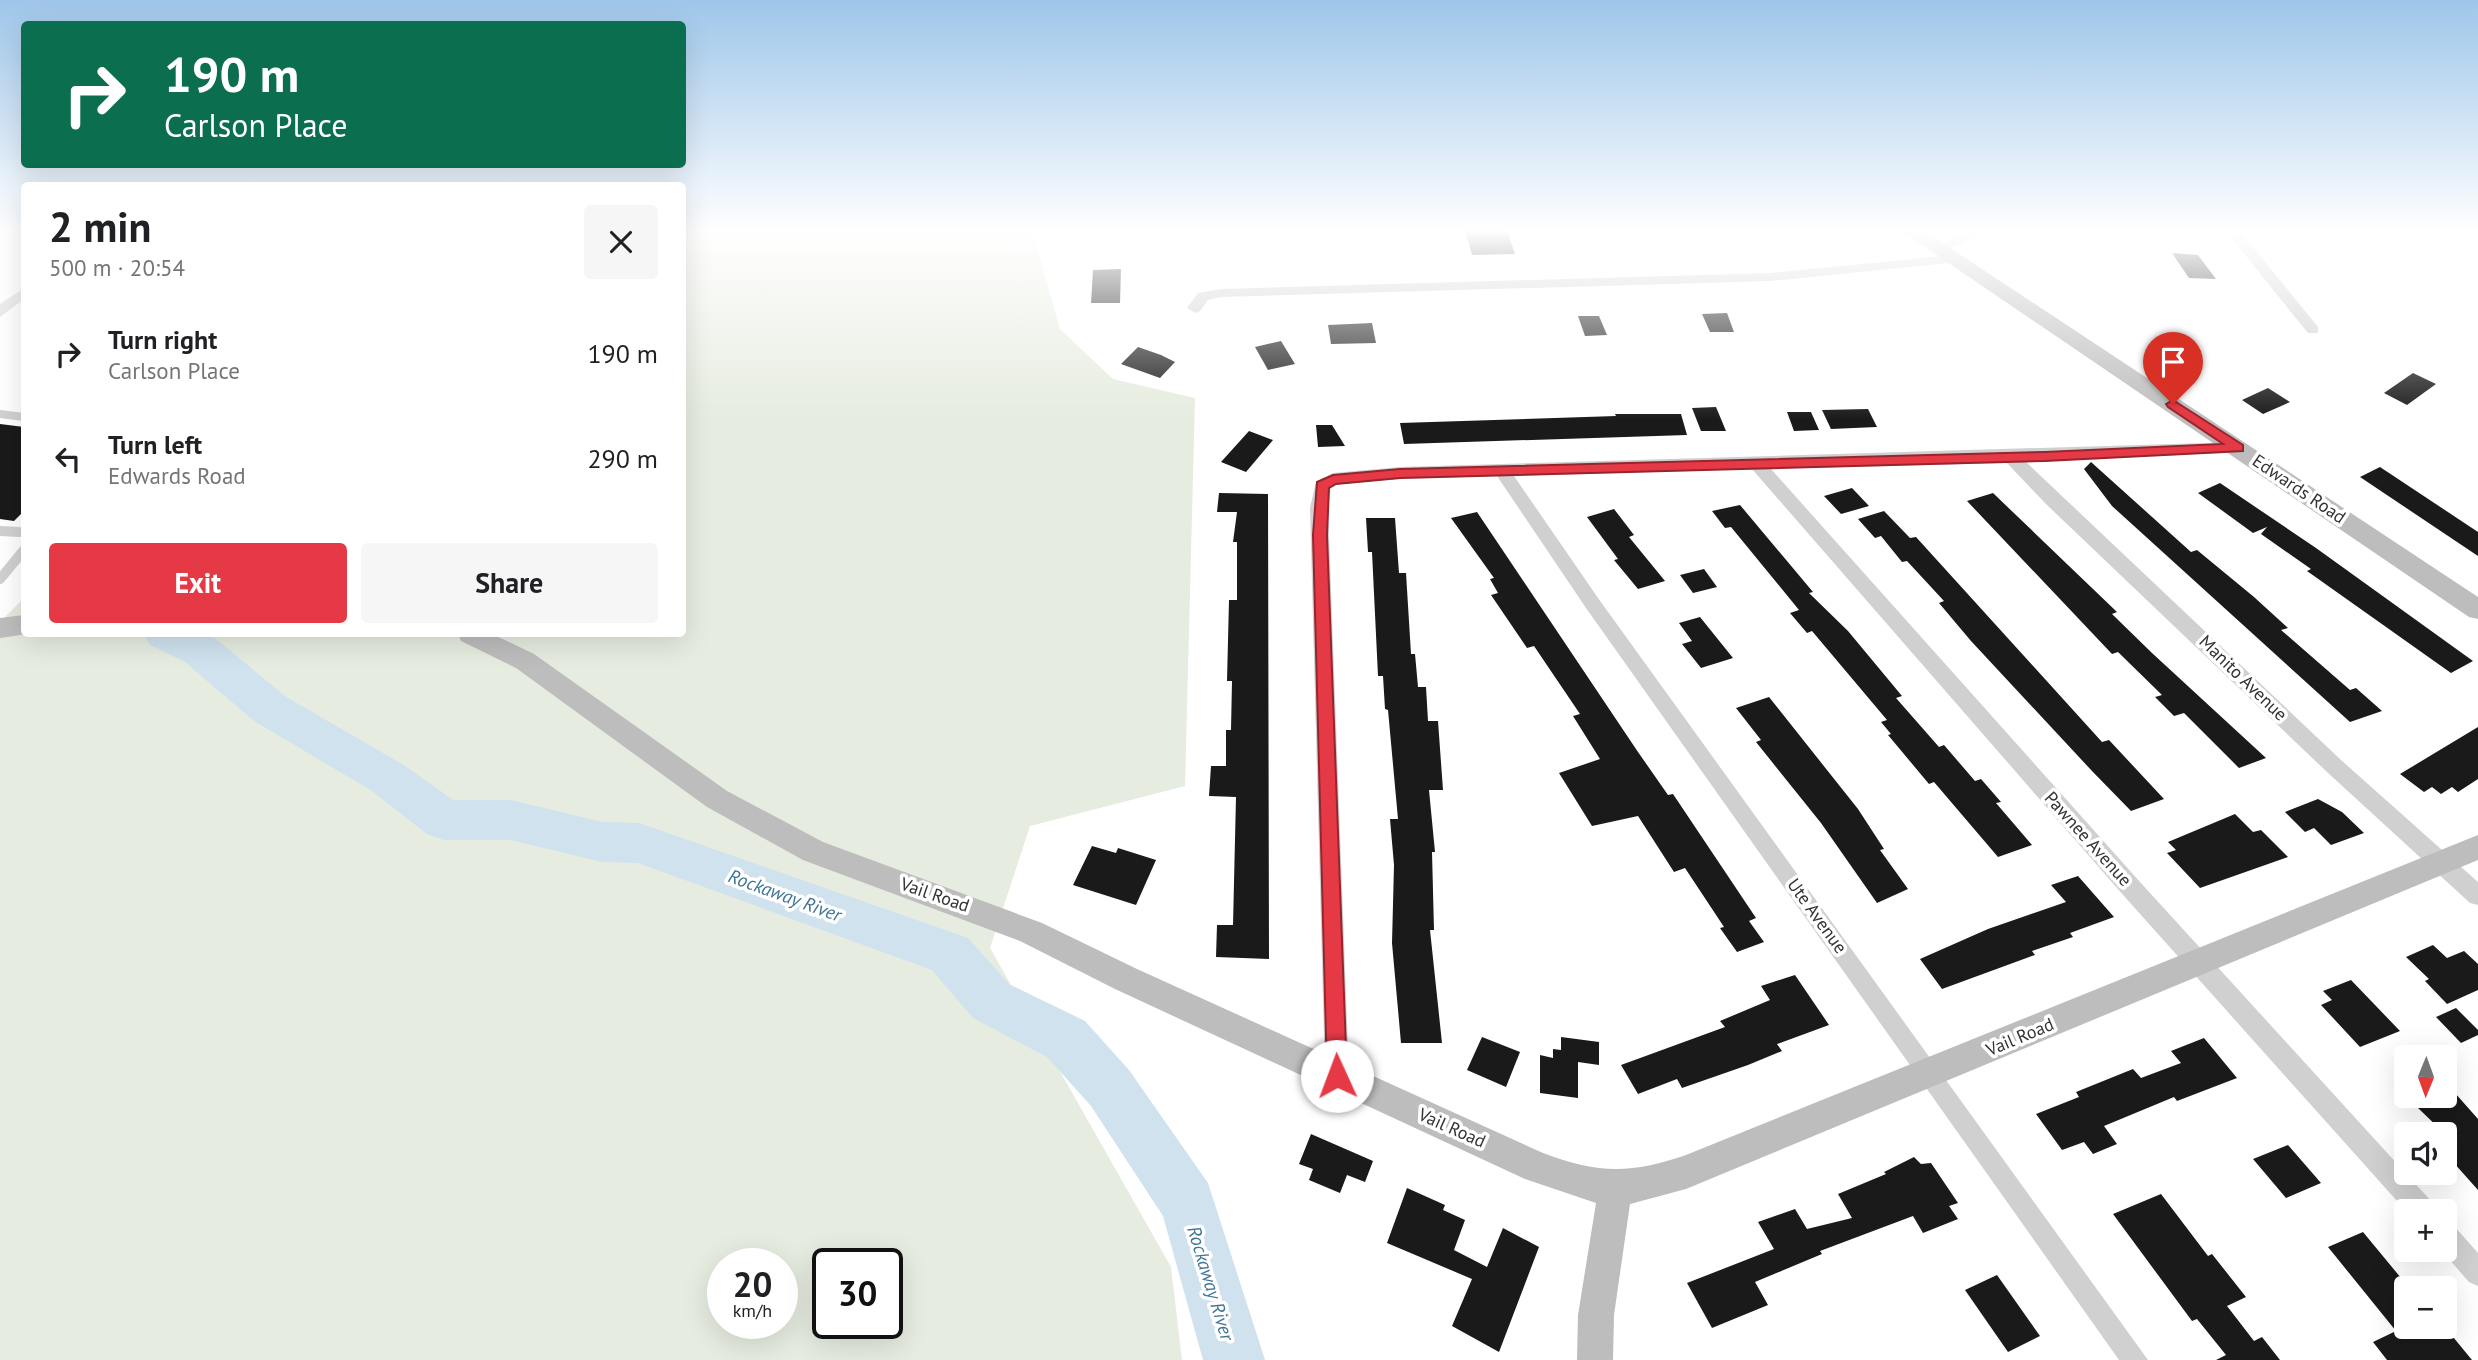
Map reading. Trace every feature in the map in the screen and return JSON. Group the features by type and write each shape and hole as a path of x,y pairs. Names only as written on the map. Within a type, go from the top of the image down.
{"street":[{"path":"1195,308 1203,296 1218,293"},
{"name":"Edwards Road","path":"2007,293 2478,610"},
{"path":"2283,293 2313,330"},
{"path":"0,312 21,294"},
{"path":"1337,1076 1320,535 1322,486 1333,479 1400,473 2011,457 2238,448"},
{"name":"Manito Avenue","path":"2011,457 2052,500 2334,766 2478,896"},
{"name":"Pawnee Avenue","path":"1757,464 2132,888 2412,1199"},
{"name":"Ute Avenue","path":"1502,471 1592,603 2136,1360"},
{"path":"0,628 21,625"},
{"name":"Vail Road","path":"476,637 525,661 717,799 768,828 858,870 966,905 1031,932 1337,1076 1550,1172 1575,1182 1614,1190 1649,1185 1931,1074 2441,860 2478,848"},
{"path":"1595,1360 1595,1315 1607,1256 1614,1190"},
{"path":"2457,1249 2478,1273"}],"lane":[{"path":"0,414 21,417"},
{"path":"0,531 21,533"},
{"path":"0,578 21,554"}],"shaded area":[{"path":"686,293 1050,293 1060,329 1113,379 1195,398 1185,786 1030,826 990,948 1171,1267 1182,1360 0,1360 0,622 21,601 21,637 686,637"}],"building":[{"path":"1092,293 1120,293 1120,303 1091,303"},
{"path":"1727,313 1734,332 1710,332 1702,314"},
{"path":"1578,316 1599,316 1607,335 1585,336"},
{"path":"1372,323 1376,343 1331,344 1328,325"},
{"path":"1281,341 1295,364 1268,370 1255,347"},
{"path":"1138,347 1175,362 1160,378 1121,364"},
{"path":"2413,373 2436,384 2407,405 2384,393"},
{"path":"2268,388 2290,402 2263,414 2242,400"},
{"path":"1716,407 1726,431 1701,431 1692,408"},
{"path":"1868,409 1877,427 1831,429 1822,410"},
{"path":"1787,412 1811,412 1819,430 1794,431"},
{"path":"1615,414 1681,414 1687,435 1404,444 1400,423 1616,416"},
{"path":"0,424 21,427 21,514 14,521 0,519"},
{"path":"1316,425 1332,425 1345,446 1318,447"},
{"path":"1249,431 1273,440 1246,472 1221,462"},
{"path":"2091,462 2191,552 2197,550 2254,597 2288,628 2281,630 2350,690 2356,688 2382,711 2350,722 2112,506 2084,469"},
{"path":"2380,467 2478,532 2478,556 2360,477"},
{"path":"2220,483 2473,661 2451,673 2307,571 2311,569 2261,534 2267,527 2253,533 2198,493"},
{"path":"1852,488 1869,506 1841,514 1824,496"},
{"path":"1219,493 1268,494 1269,959 1216,957 1217,925 1233,925 1236,797 1209,796 1211,766 1226,766 1226,730 1231,730 1232,681 1227,681 1229,600 1237,600 1237,542 1233,542 1237,512 1217,512"},
{"path":"1993,493 2117,612 2112,614 2152,653 2266,758 2239,768 2184,713 2174,716 2155,697 2162,695 2118,652 2112,654 1967,501"},
{"path":"1740,505 1813,592 1809,593 1848,631 1902,696 1896,698 1939,747 1944,745 1975,781 1981,779 2001,802 1996,803 2032,845 1998,857 1934,782 1929,784 1888,735 1891,734 1881,722 1887,720 1812,631 1807,633 1790,613 1799,610 1731,527 1725,528 1712,511"},
{"path":"1614,509 1634,535 1629,537 1665,581 1638,589 1614,560 1618,559 1587,517"},
{"path":"1884,511 1910,538 1916,537 2102,742 2109,740 2164,799 2131,811 2092,771 1971,641 1939,603 1944,601 1907,561 1902,562 1881,536 1875,538 1858,519"},
{"path":"1477,512 1638,752 1668,795 1673,794 1756,918 1749,921 1764,942 1737,952 1720,928 1724,927 1685,868 1674,872 1638,816 1592,826 1559,773 1600,759 1573,716 1580,714 1534,646 1527,648 1491,595 1498,593 1490,579 1494,578 1451,518"},
{"path":"1366,518 1395,518 1399,573 1406,573 1411,654 1415,654 1418,687 1426,687 1428,721 1438,721 1443,790 1429,790 1435,852 1432,852 1434,930 1430,930 1442,1043 1401,1043 1392,943 1394,865 1390,819 1398,819 1388,710 1385,709 1383,676 1378,676 1372,552 1368,552"},
{"path":"1704,569 1717,587 1693,593 1680,575"},
{"path":"1700,617 1733,658 1701,668 1682,644 1692,641 1679,623"},
{"path":"1769,697 1858,809 1884,849 1880,850 1908,889 1877,903 1821,823 1756,742 1761,740 1736,708"},
{"path":"2478,727 2478,779 2458,792 2452,787 2441,794 2432,787 2424,792 2400,774"},
{"path":"2318,799 2342,812 2364,833 2331,845 2314,828 2305,832 2285,812"},
{"path":"2235,814 2253,832 2261,830 2288,857 2200,888 2167,853 2176,850 2168,842"},
{"path":"1092,846 1116,853 1118,848 1156,860 1136,905 1073,885"},
{"path":"2078,876 2114,917 2070,933 2073,937 2032,951 2035,955 1942,989 1920,959 1988,929 2066,902 2051,885"},
{"path":"2433,945 2447,958 2464,951 2478,964 2478,990 2447,1004 2425,981 2429,979 2406,957"},
{"path":"1795,975 1829,1025 1777,1044 1782,1051 1748,1065 1682,1088 1677,1079 1638,1094 1621,1065 1725,1027 1720,1021 1770,1000 1761,986"},
{"path":"2351,980 2400,1031 2360,1047 2321,1005 2332,1000 2323,991"},
{"path":"2456,1008 2478,1030 2478,1035 2461,1043 2436,1017"},
{"path":"1482,1037 1520,1052 1506,1087 1467,1070"},
{"path":"1561,1037 1599,1042 1599,1065 1578,1062 1578,1098 1540,1093 1540,1055 1553,1058 1553,1049 1561,1050"},
{"path":"2204,1038 2237,1078 2177,1101 2174,1097 2104,1126 2117,1144 2093,1154 2084,1142 2062,1150 2036,1114 2079,1097 2076,1092 2133,1069 2141,1078 2181,1063 2171,1051"},
{"path":"2457,1095 2478,1119 2478,1190 2457,1166 2457,1122 2433,1122 2418,1108 2457,1108"},
{"path":"1311,1134 1373,1161 1365,1182 1347,1175 1340,1193 1309,1180 1313,1169 1299,1164"},
{"path":"2288,1145 2321,1183 2286,1198 2253,1159"},
{"path":"1914,1157 1921,1164 1931,1163 1958,1203 1949,1206 1958,1219 1923,1233 1913,1216 1820,1251 1822,1254 1755,1282 1768,1305 1712,1328 1687,1283 1774,1249 1758,1222 1795,1209 1807,1229 1852,1218 1838,1194 1886,1174 1884,1172"},
{"path":"1407,1188 1445,1205 1443,1210 1465,1220 1454,1250 1487,1267 1503,1228 1539,1247 1499,1352 1452,1326 1472,1279 1387,1243"},
{"path":"2161,1194 2208,1256 2212,1254 2246,1297 2227,1306 2254,1341 2262,1337 2280,1360 2216,1360 2226,1355 2197,1319 2192,1321 2113,1214"},
{"path":"2363,1232 2399,1276 2394,1276 2394,1329 2328,1247"},
{"path":"1997,1275 2040,1336 2008,1352 1965,1290"},
{"path":"2394,1332 2394,1339 2455,1339 2472,1360 2387,1360 2373,1342"}],"waterway":[{"name":"Rockaway River","path":"172,637 200,650 270,709 388,778 444,820 511,820 602,842 639,843 950,954 991,1001 1066,1039 1110,1088 1188,1203 1234,1360"}],"route":[{"path":"1337,1076 1319,508 1322,486 1333,479 1400,473 2045,457 2238,448 2173,404"}]}
